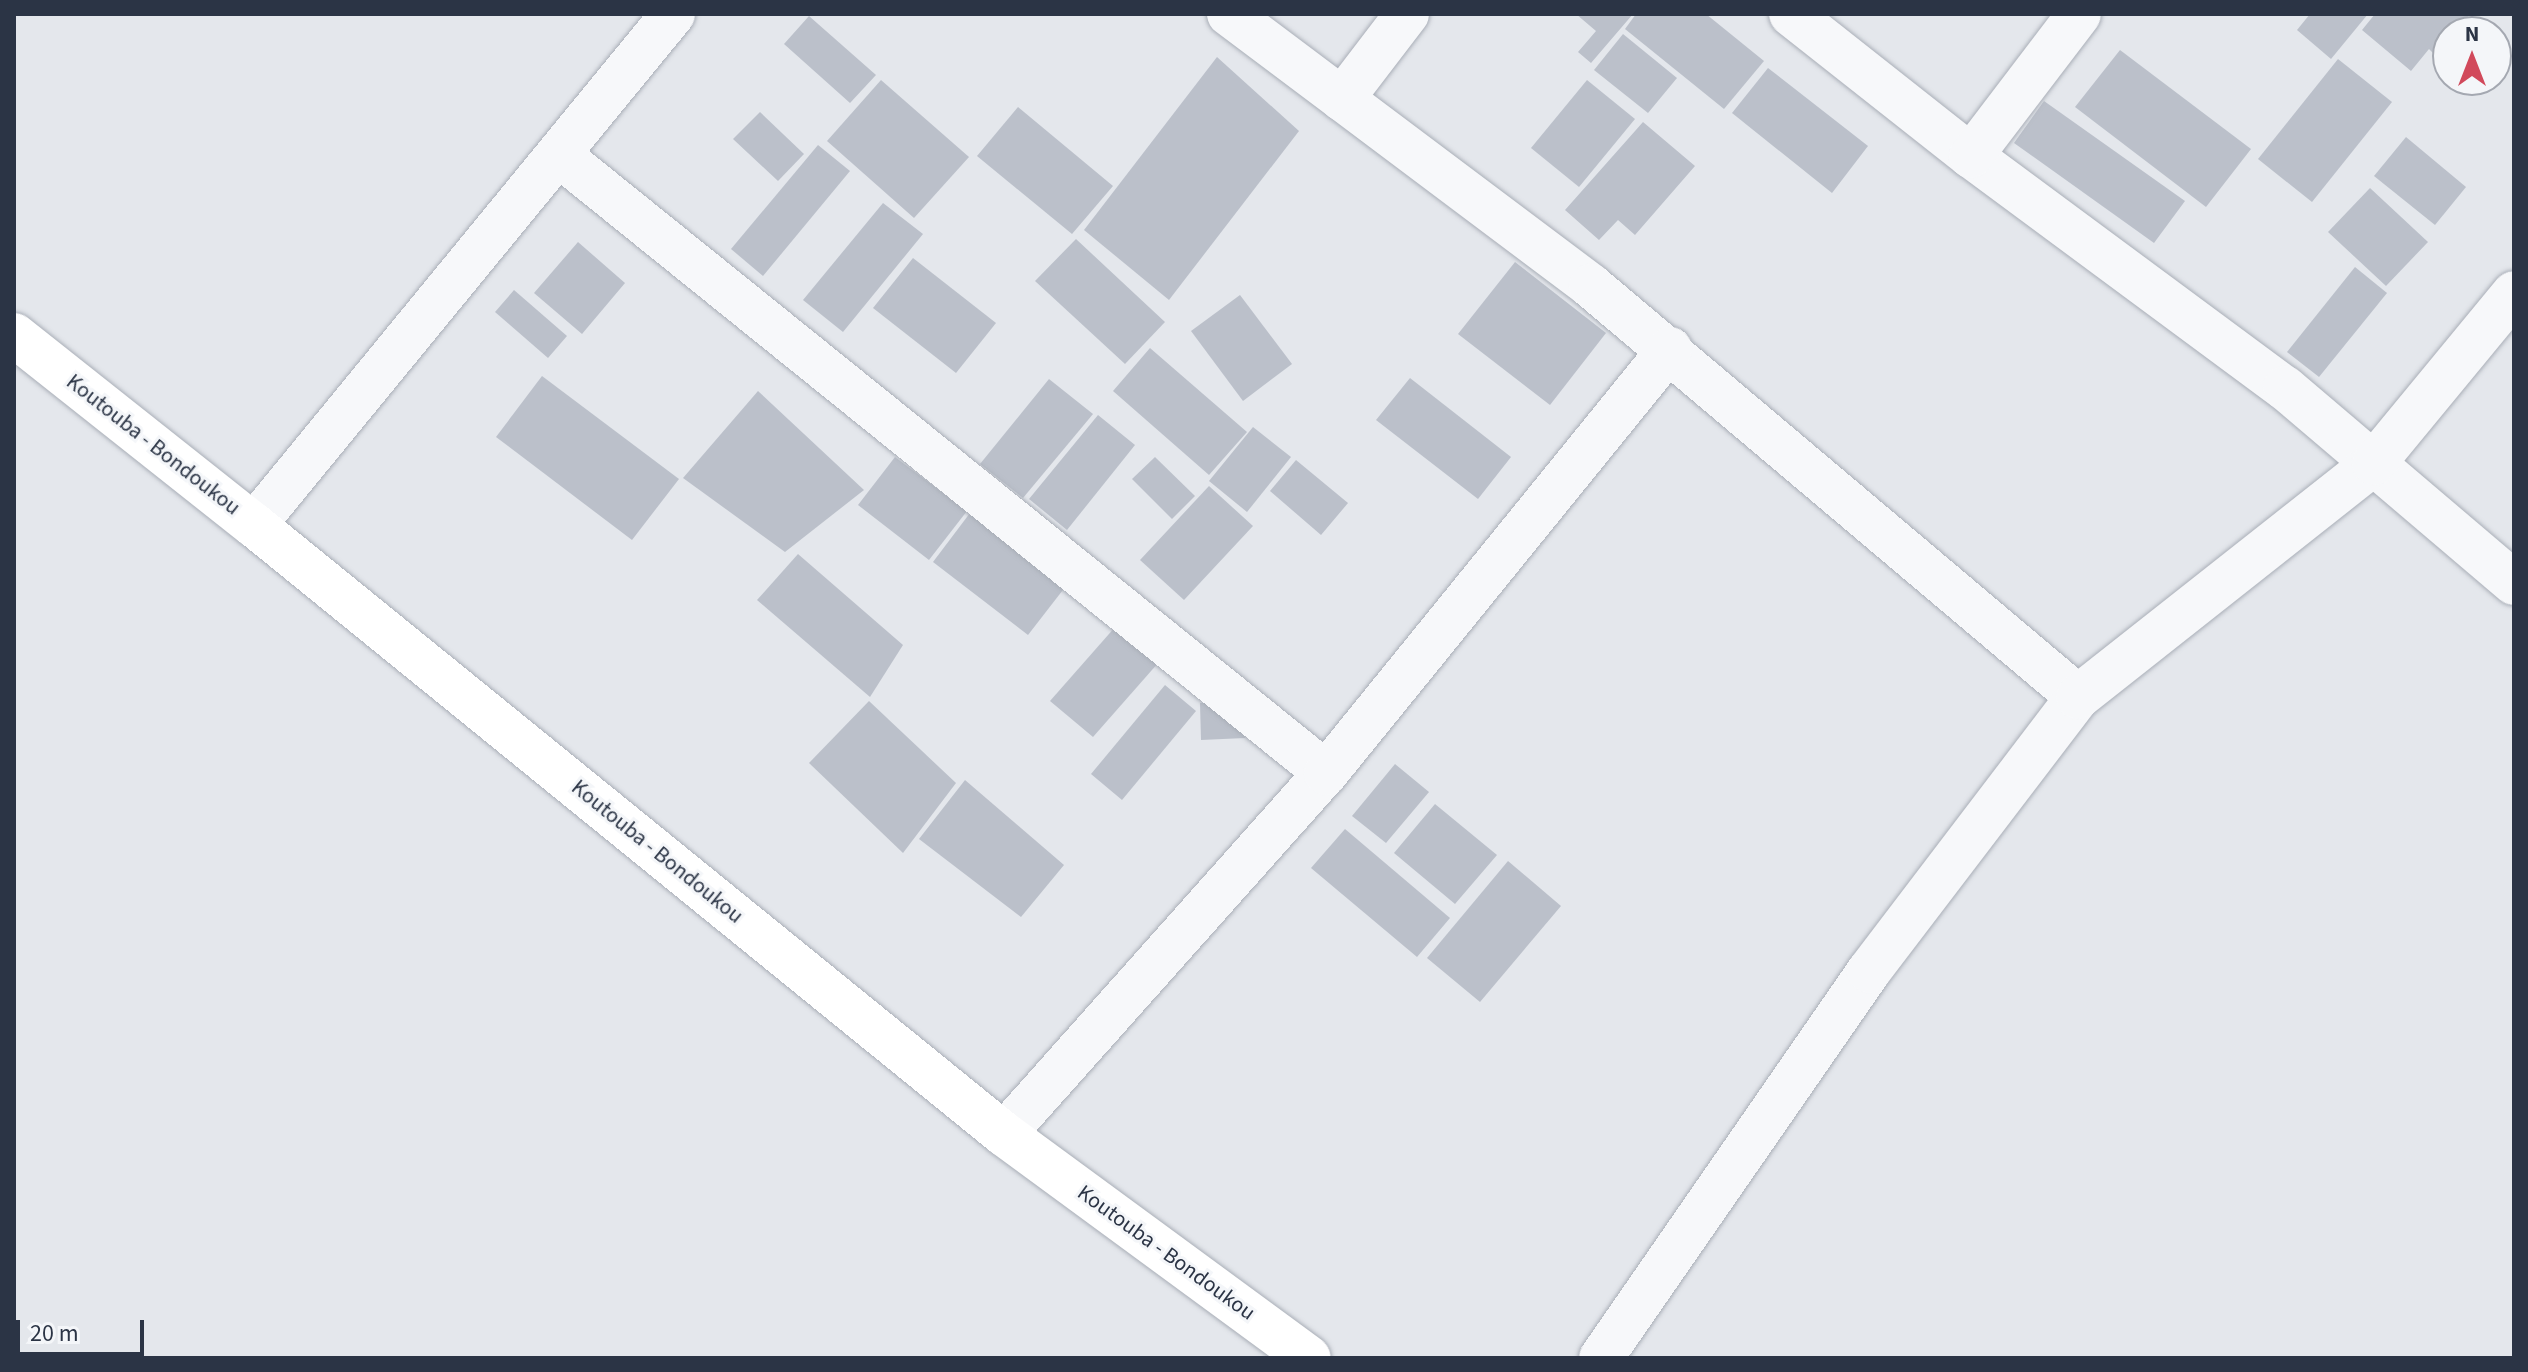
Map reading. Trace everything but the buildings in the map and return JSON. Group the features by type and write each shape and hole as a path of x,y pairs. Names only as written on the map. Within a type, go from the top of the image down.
{"main road":[{"name":"Koutouba - Bondoukou","path":"14,335 254,525 1004,1134 1309,1358"}],"street":[{"path":"254,525 673,14"},
{"path":"1229,14 1670,349 2078,697"},
{"path":"1342,99 1407,14"},
{"path":"1791,14 1971,156 2285,388 2514,583"},
{"path":"1971,156 2079,14"},
{"path":"559,155 1326,773"},
{"path":"1601,1358 1869,971 2078,697 2374,463 2514,293"},
{"path":"1004,1134 1326,773 1670,349"}]}
